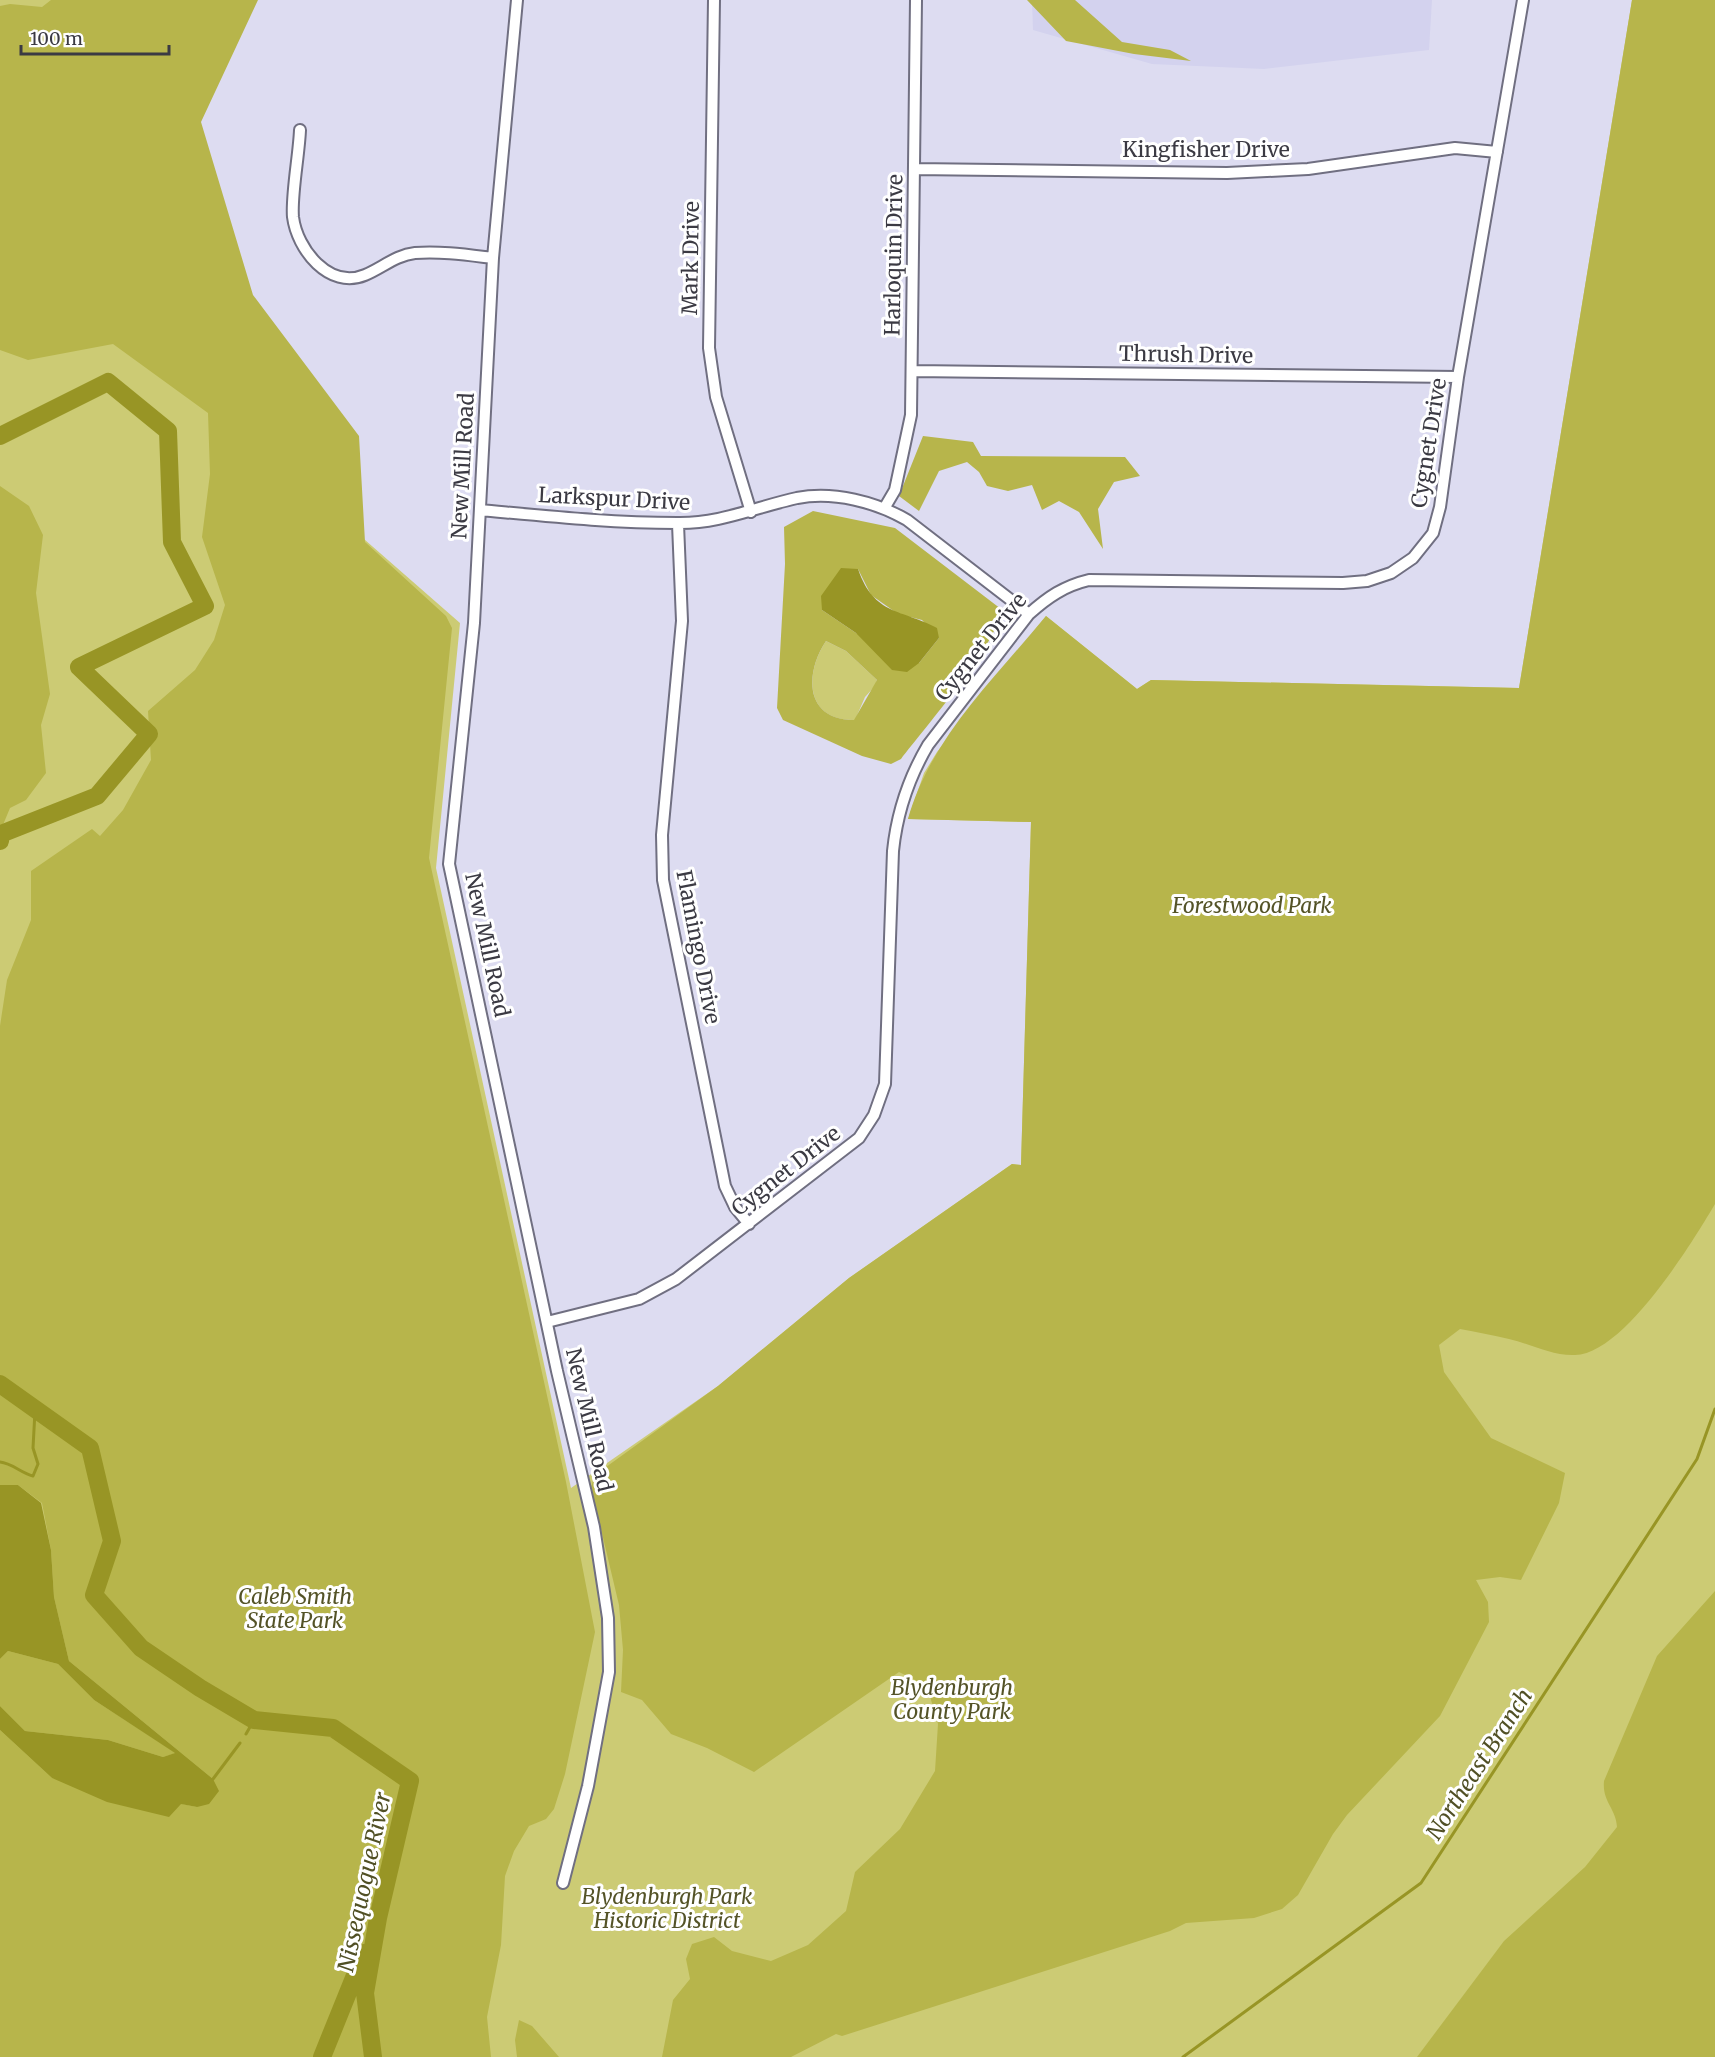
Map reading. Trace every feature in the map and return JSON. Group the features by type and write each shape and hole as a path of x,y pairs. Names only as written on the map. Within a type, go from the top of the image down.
{"street":[{"name":"New Mill Road","path":"517,0 493,258 474,623 449,864 547,1322 594,1527 608,1618 607,1683 588,1786 562,1883"},
{"name":"Mark Drive","path":"714,0 709,348 716,397 751,512"},
{"name":"Harloquin Drive","path":"885,507 895,490 911,415 916,0"},
{"name":"Cygnet Drive","path":"547,1322 639,1299 676,1279 859,1138 874,1115 885,1084 893,851 896,822 904,793 914,768 928,745 1029,614 1066,586 1089,580 1343,583 1367,581 1391,573 1413,558 1433,533 1440,507 1458,378 1523,0"},
{"path":"300,130 293,217 302,247 317,266 340,277 363,276 391,260 414,253 493,258"},
{"name":"Kingfisher Drive","path":"914,169 1227,173 1308,169 1455,148 1497,152"},
{"name":"Thrush Drive","path":"913,371 1458,378"},
{"name":"Larkspur Drive","path":"480,510 678,524 723,519 797,498 817,496 885,507 907,520 1029,614"},
{"name":"Flamingo Drive","path":"678,524 682,621 662,835 663,880 725,1186 735,1207 749,1224"}],"shaded area":[{"path":"1032,0 1432,0 1429,50 1264,69 1152,64 1033,30"},
{"path":"841,568 858,569 872,595 890,609 937,628 939,638 919,663 907,672 892,670 856,633 822,610 821,596"},
{"path":"0,1485 18,1485 41,1503 51,1550 54,1597 69,1661 213,1779 219,1791 209,1804 197,1807 181,1804 169,1817 107,1802 52,1778 0,1730 0,1706 25,1731 108,1740 163,1757 175,1753 94,1700 58,1664 8,1651 0,1659"}],"green space":[{"path":"0,0 95,0 78,289 460,623 436,868 571,1488 718,1386 849,1278 1012,1164 1021,1165 1031,822 908,819 924,773 937,752 1046,616 1137,689 1151,680 1519,688 1632,0 1715,0 1715,2057 0,2057"},
{"name":"Caleb Smith State Park","path":"51,0 258,0 201,122 253,295 359,436 365,542 446,616 452,628 429,858 566,1482 595,1632 565,1774 554,1809 546,1819 529,1826 514,1851 505,1876 501,1945 487,2017 491,2057 0,2057 0,1730 52,1778 197,1807 213,1779 69,1661 54,1597 51,1550 42,1503 18,1485 0,1485 0,1026 7,980 31,920 31,871 92,829 100,836 123,810 151,760 148,711 195,670 214,640 225,605 202,537 210,474 208,413 113,344 28,360 0,350 0,6 10,4 42,7"},
{"path":"1027,0 1075,0 1122,42 1170,50 1191,61 1134,54 1066,41"},
{"name":"Blydenburgh County Park","path":"1632,0 1715,0 1715,1204 1674,1269 1655,1294 1635,1317 1594,1350 1575,1355 1558,1354 1509,1339 1460,1329 1439,1345 1444,1372 1491,1438 1565,1473 1559,1503 1521,1580 1500,1577 1476,1580 1488,1602 1489,1622 1440,1716 1347,1815 1333,1834 1298,1895 1282,1909 1254,1918 1186,1923 1170,1931 842,2036 836,2034 791,2057 662,2057 673,2000 690,1979 686,1959 692,1944 714,1937 732,1951 771,1961 808,1945 846,1911 855,1872 900,1829 935,1771 938,1724 927,1686 899,1672 754,1772 707,1748 671,1734 642,1700 621,1692 623,1650 619,1605 591,1487 595,1475 718,1386 849,1278 1012,1164 1021,1165 1031,822 908,819 918,790 932,762 966,711 1046,616 1137,689 1151,680 1519,688"},
{"path":"923,436 973,442 981,456 1125,457 1140,476 1114,482 1098,509 1103,549 1079,512 1059,501 1042,510 1032,485 1008,491 987,486 979,472 967,462 939,471 919,511 899,496"},
{"path":"0,486 29,506 43,535 36,593 50,694 41,725 46,773 26,800 10,808 0,832"},
{"path":"813,511 895,528 1001,609 998,623 975,662 901,759 891,764 862,756 783,720 777,708 785,564 784,527","holes":["858,569 871,595 898,614 922,620 939,638 919,663 856,633 822,610 833,583","826,641 846,651 877,680 854,720 838,718 826,712 818,704 813,693 814,667"]},
{"path":"826,641 846,651 877,680 875,686 865,697 855,720 838,718 826,713 818,704 812,681 814,667"},
{"path":"1715,1591 1715,2057 1417,2057 1504,1941 1585,1867 1617,1827 1605,1794 1604,1781 1657,1656"},
{"path":"8,1651 58,1664 94,1700 176,1753 163,1757 108,1740 25,1731 0,1706 0,1659"},
{"path":"519,2020 532,2026 559,2057 517,2057 515,2040"}],"waterway":[{"name":"Nissequogue River","path":"0,436 108,382 168,431 172,542 205,606 79,667 149,734 97,796 1,834 0,841"},
{"name":"Nissequogue River","path":"0,1384 90,1448 112,1541 94,1595 141,1648 200,1688 254,1720 333,1728 410,1781 378,1918 365,1993 373,2057"},
{"name":"Northeast Branch","path":"1183,2057 1421,1883 1697,1459 1715,1409"},
{"path":"0,1462 33,1476 38,1464 33,1448 35,1411"},
{"path":"246,1734 254,1720"},
{"path":"213,1779 240,1743"},
{"path":"322,2057 364,1953"}],"park label":[{"name":"Forestwood Park","path":"1252,906"},
{"name":"Blydenburgh Park Historic District","path":"667,1909"}]}
